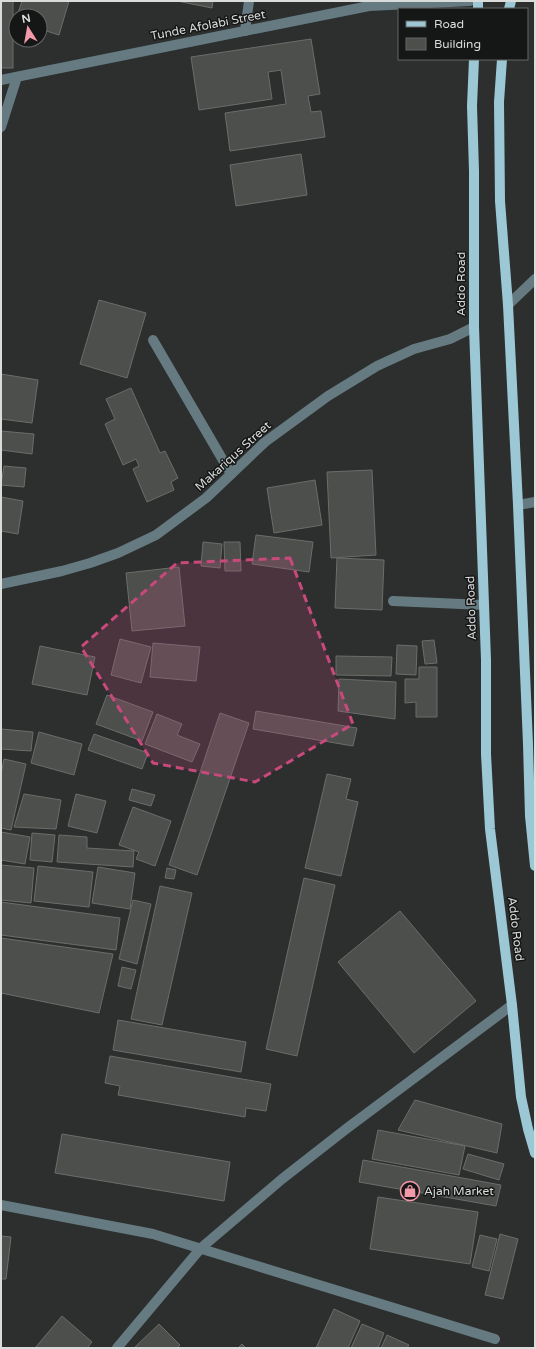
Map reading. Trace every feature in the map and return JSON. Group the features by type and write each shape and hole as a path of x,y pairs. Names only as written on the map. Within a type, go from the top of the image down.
{"main road":[{"name":"Addo Road","path":"474,60 472,106 474,171 474,327 486,660 486,754 490,829 522,1097 528,1129 535,1153"},
{"path":"502,60 499,102 500,201 508,306 531,744 530,816 535,866"}],"street":[{"path":"246,31 249,1"},
{"name":"Tunde Afolabi Street","path":"1,80 369,6 470,1"},
{"path":"1,127 16,77"},
{"path":"508,306 535,279"},
{"name":"Makariqus Street","path":"1,584 62,571 90,563 118,553 156,535 206,498 265,442 328,396 376,366 414,349 450,339 474,327"},
{"path":"153,340 230,474"},
{"path":"518,505 535,502"},
{"path":"393,601 484,605"},
{"path":"117,1348 201,1248 282,1179 512,1004"},
{"path":"1,1205 153,1234 495,1339"}],"highlighted area":[{"path":"290,558 353,724 255,782 153,763 81,647 177,563"}],"building":[{"path":"1,1 13,1 13,8 8,8 8,48 13,48 13,68 1,68"},
{"path":"22,1 69,1 59,35 48,32 48,8 20,8"},
{"path":"177,1 213,1 212,8"},
{"path":"311,39 320,94 308,96 311,112 321,111 325,137 230,151 225,113 286,104 281,70 268,72 272,99 199,110 191,57"},
{"path":"301,154 307,195 236,206 230,165"},
{"path":"99,300 146,313 127,378 80,364"},
{"path":"1,374 38,380 32,423 1,419"},
{"path":"131,388 160,453 165,451 178,478 171,482 174,490 147,502 133,469 139,466 136,459 123,465 105,424 115,419 106,399"},
{"path":"1,431 34,434 32,454 1,450"},
{"path":"4,466 26,468 24,487 1,485"},
{"path":"372,470 376,555 331,558 327,472"},
{"path":"315,480 322,525 274,533 267,488"},
{"path":"1,497 23,501 18,534 1,531"},
{"path":"256,535 313,542 309,572 252,564"},
{"path":"203,542 222,544 220,568 201,566"},
{"path":"224,542 240,542 241,571 225,571"},
{"path":"337,558 384,560 382,610 335,608"},
{"path":"179,567 185,626 132,631 126,573"},
{"path":"120,639 151,647 141,683 111,675"},
{"path":"434,640 437,663 425,664 422,641"},
{"path":"153,643 200,647 196,681 150,677"},
{"path":"397,645 417,646 416,675 396,674"},
{"path":"40,646 95,657 87,695 32,684"},
{"path":"336,656 392,657 391,676 336,675"},
{"path":"419,667 437,667 437,717 416,717 416,702 405,703 405,679 419,679"},
{"path":"339,679 396,682 395,719 338,711"},
{"path":"107,695 153,712 142,741 96,724"},
{"path":"256,711 357,728 353,746 253,729"},
{"path":"220,713 249,723 197,875 169,865"},
{"path":"157,714 182,724 177,735 200,744 192,762 145,744"},
{"path":"1,729 33,732 31,751 1,749"},
{"path":"39,732 82,744 74,775 31,763"},
{"path":"94,734 148,753 142,769 88,750"},
{"path":"4,759 26,764 11,830 1,828 1,774"},
{"path":"327,774 351,779 346,799 358,802 341,876 305,868"},
{"path":"132,789 155,795 151,806 129,800"},
{"path":"24,794 61,800 56,829 14,827"},
{"path":"76,794 106,801 97,833 68,826"},
{"path":"133,807 171,821 155,866 136,859 139,852 119,845"},
{"path":"1,832 30,837 25,864 1,860"},
{"path":"32,833 55,835 52,862 30,860"},
{"path":"59,835 87,837 87,848 134,851 133,867 57,862"},
{"path":"1,865 34,868 31,903 1,900"},
{"path":"38,866 93,872 89,907 34,901"},
{"path":"98,867 135,873 130,909 92,903"},
{"path":"167,868 176,870 174,879 165,878"},
{"path":"304,878 335,885 297,1056 266,1049"},
{"path":"160,886 192,893 162,1025 131,1019"},
{"path":"133,900 151,904 137,964 119,959"},
{"path":"1,902 120,918 116,950 1,935"},
{"path":"400,911 476,1001 414,1053 338,962"},
{"path":"1,938 113,954 99,1013 1,993"},
{"path":"122,967 136,970 131,989 118,986"},
{"path":"118,1020 246,1042 241,1072 113,1050"},
{"path":"110,1056 271,1084 266,1111 246,1108 245,1117 118,1095 120,1086 105,1083"},
{"path":"415,1100 502,1124 497,1153 398,1130"},
{"path":"378,1130 465,1146 459,1175 372,1159"},
{"path":"62,1134 230,1162 224,1201 55,1173"},
{"path":"468,1154 504,1164 499,1180 463,1169"},
{"path":"363,1160 501,1185 496,1206 359,1182"},
{"path":"378,1197 478,1212 470,1264 370,1249"},
{"path":"500,1234 518,1239 503,1299 485,1295"},
{"path":"480,1235 497,1239 489,1271 472,1267"},
{"path":"1,1236 11,1237 6,1279 1,1279"},
{"path":"334,1309 360,1321 348,1348 316,1348"},
{"path":"62,1316 92,1342 87,1348 35,1348"},
{"path":"159,1324 180,1345 177,1348 134,1348"},
{"path":"362,1324 384,1333 378,1348 351,1348"},
{"path":"387,1335 409,1345 407,1348 381,1348"},
{"path":"242,1344 246,1348 238,1348"}],"place":[{"name":"Ajah Market","path":"410,1191"}]}
